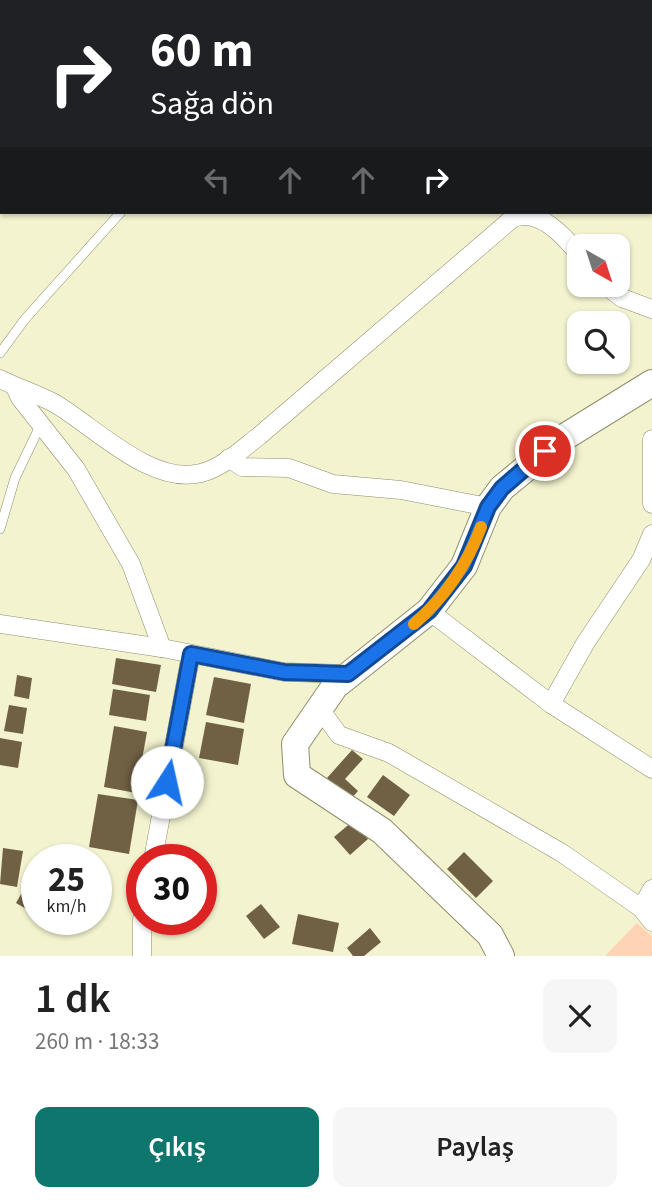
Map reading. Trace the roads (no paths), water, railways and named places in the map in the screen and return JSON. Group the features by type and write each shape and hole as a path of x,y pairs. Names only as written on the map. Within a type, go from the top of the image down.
{"street":[{"path":"8,383 54,403 138,461 156,469 199,474 229,458 520,214"},
{"path":"527,214 536,216 567,239"},
{"path":"622,298 652,309"},
{"path":"8,383 76,469 131,564 162,648"},
{"path":"501,956 490,935 382,831 297,775 295,744 348,674 429,611 464,566 488,507 502,488 527,464 563,438 651,389"},
{"path":"652,439 652,504"},
{"path":"229,458 242,467 289,468 333,484 401,490 488,507"},
{"path":"551,704 586,642 640,560 652,534"},
{"path":"429,611 551,704 652,769"},
{"path":"0,624 162,648 284,672 348,674"},
{"path":"156,844 191,654"},
{"path":"320,709 339,735 389,753 562,853 647,915 652,889"},
{"path":"142,935 142,956"}],"lane":[{"path":"0,353 25,319 119,214"},
{"path":"0,529 15,478 41,424"}]}
